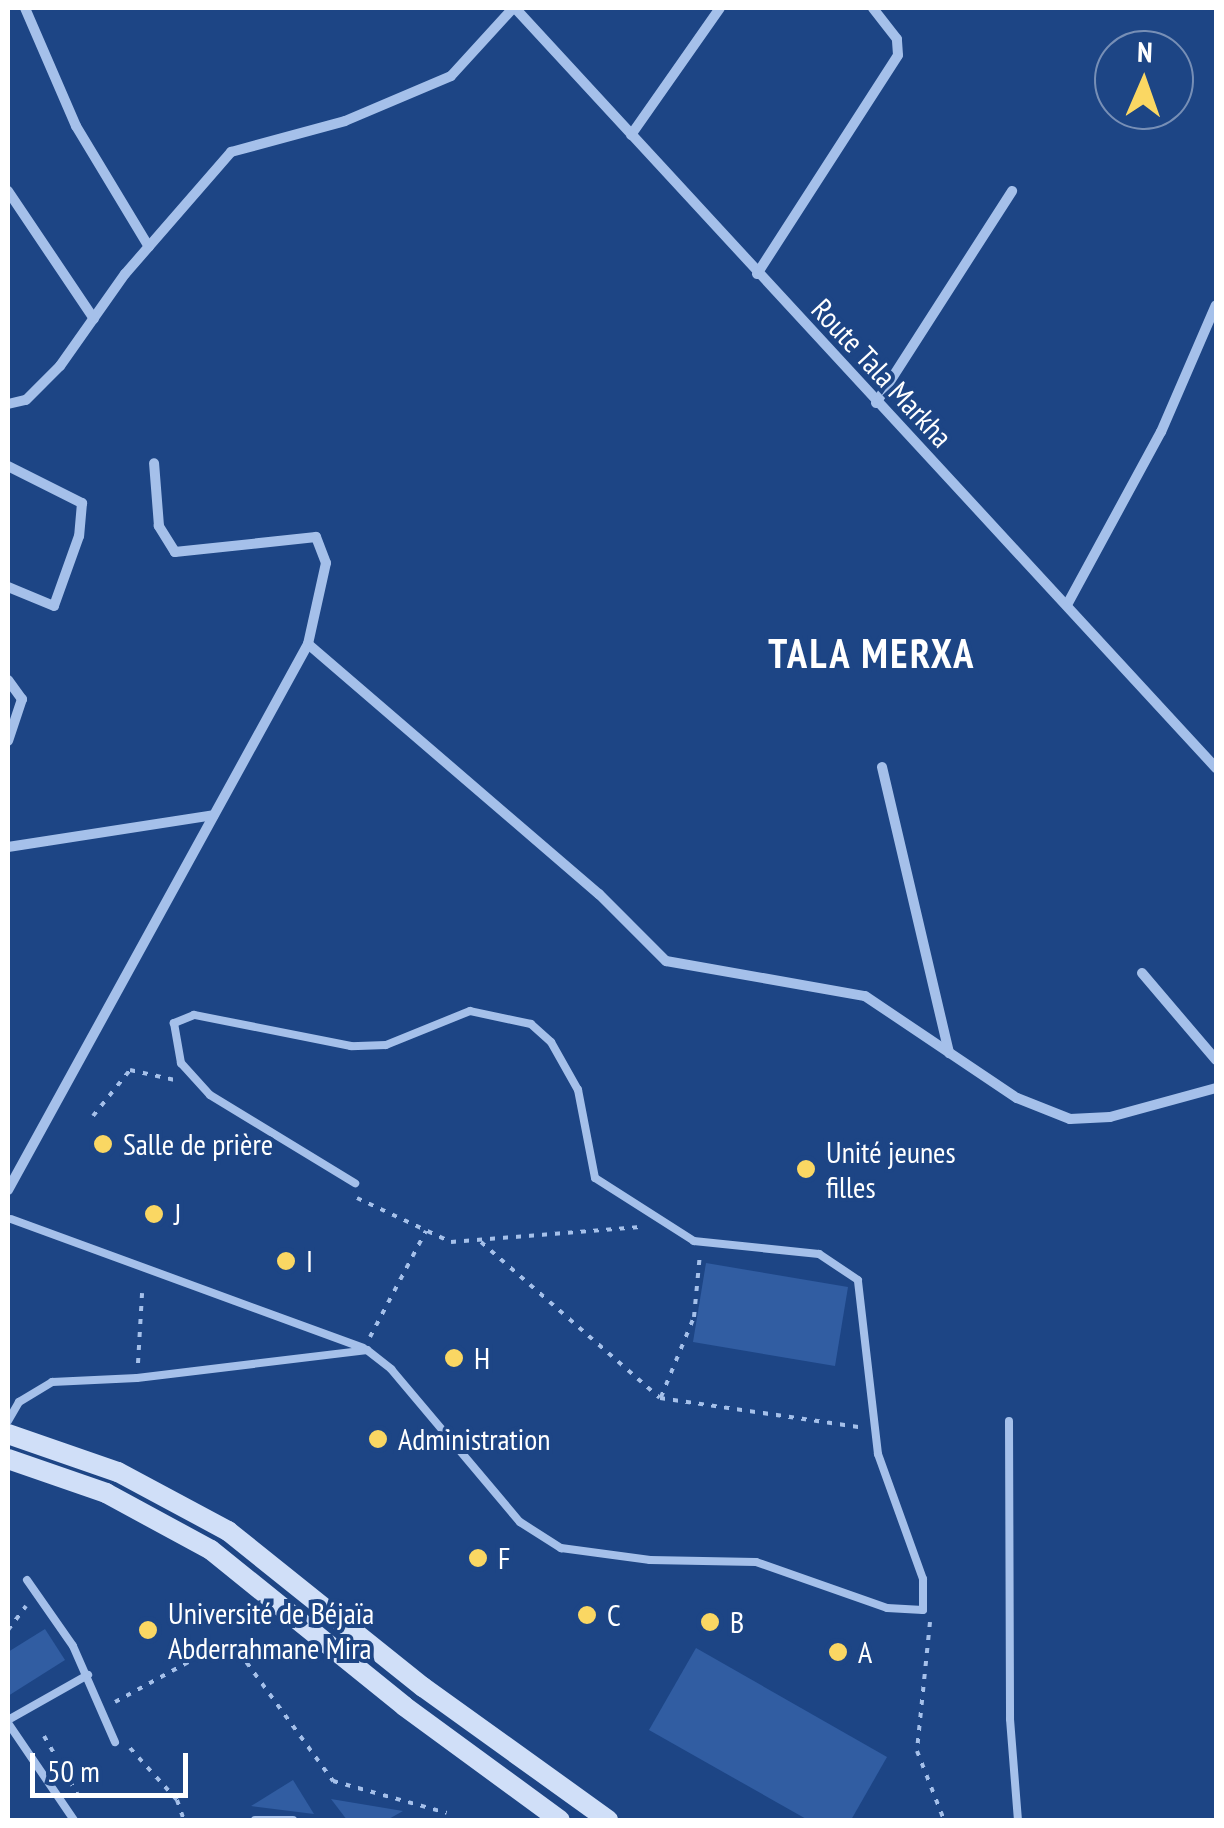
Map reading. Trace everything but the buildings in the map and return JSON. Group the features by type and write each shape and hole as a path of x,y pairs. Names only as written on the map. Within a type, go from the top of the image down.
{"street":[{"path":"25,8 76,126 149,246"},
{"path":"8,404 26,400 60,366 149,246 231,152 345,121 451,76 514,8"},
{"name":"Route Tala Markha","path":"514,8 1216,768"},
{"path":"631,135 720,8"},
{"path":"757,274 898,55 897,39 873,8"},
{"path":"8,191 94,318"},
{"path":"876,403 1012,191"},
{"path":"1068,604 1160,432 1214,318 1216,304"},
{"path":"8,1190 308,644 326,563 316,537 175,552 158,526 154,463"},
{"path":"8,466 82,503 79,536 54,606 8,587"},
{"path":"308,644 599,894 666,961 865,996 1018,1098 1070,1119 1110,1117 1216,1088"},
{"path":"8,680 22,698 8,740"},
{"path":"882,767 949,1052"},
{"path":"8,847 214,814"},
{"path":"1142,973 1216,1060"},
{"path":"8,1434 118,1472 228,1531 423,1687 608,1820"},
{"path":"8,1459 106,1493 211,1550 404,1706 560,1820"}],"lane":[{"path":"11,1220 367,1350 391,1369 520,1522 561,1548 650,1560 756,1562 887,1608 923,1610 923,1579 875,1428 858,1280 819,1254 719,1249 658,1218 595,1178 578,1090 550,1042 512,1016 470,1012 386,1045 351,1046 194,1015 174,1023 181,1064 210,1096 355,1183"},
{"path":"8,1421 19,1402 52,1382 137,1378 367,1350"},
{"path":"1009,1421 1010,1719 1018,1820"},
{"path":"27,1580 38,1590 88,1675 114,1742"},
{"path":"74,1820 8,1722 88,1675"},
{"path":"254,1820 293,1820"}],"path":[{"path":"367,1350 426,1231 451,1242 480,1242 653,1226 658,1218"},
{"path":"480,1242 660,1398 875,1428"},
{"path":"660,1398 694,1316 701,1255 685,1246"},
{"path":"137,1378 142,1294"},
{"path":"8,1630 38,1590"},
{"path":"923,1610 932,1626 932,1646 918,1751 944,1820"},
{"path":"102,1709 224,1643 239,1652 334,1780 448,1814"},
{"path":"44,1736 84,1808"},
{"path":"114,1742 122,1739 177,1800 184,1820"}],"shaded area":[{"path":"706,1263 848,1287 835,1366 693,1342"},
{"path":"45,1629 65,1660 8,1696 8,1652"},
{"path":"696,1648 887,1757 851,1820 808,1820 649,1730"},
{"path":"293,1780 314,1814 251,1806"},
{"path":"331,1799 403,1811 387,1820 347,1820"}],"place":[{"name":"Salle de prière","path":"103,1144"},
{"name":"Unité jeunes filles","path":"806,1169"},
{"name":"J","path":"154,1214"},
{"name":"I","path":"286,1261"},
{"name":"H","path":"454,1358"},
{"name":"Administration","path":"378,1439"},
{"name":"F","path":"478,1558"},
{"name":"C","path":"587,1615"},
{"name":"B","path":"710,1622"},
{"name":"Université de Béjaïa Abderrahmane Mira","path":"148,1630"},
{"name":"A","path":"838,1652"}],"district":[{"name":"TALA MERXA","path":"872,653"}]}
